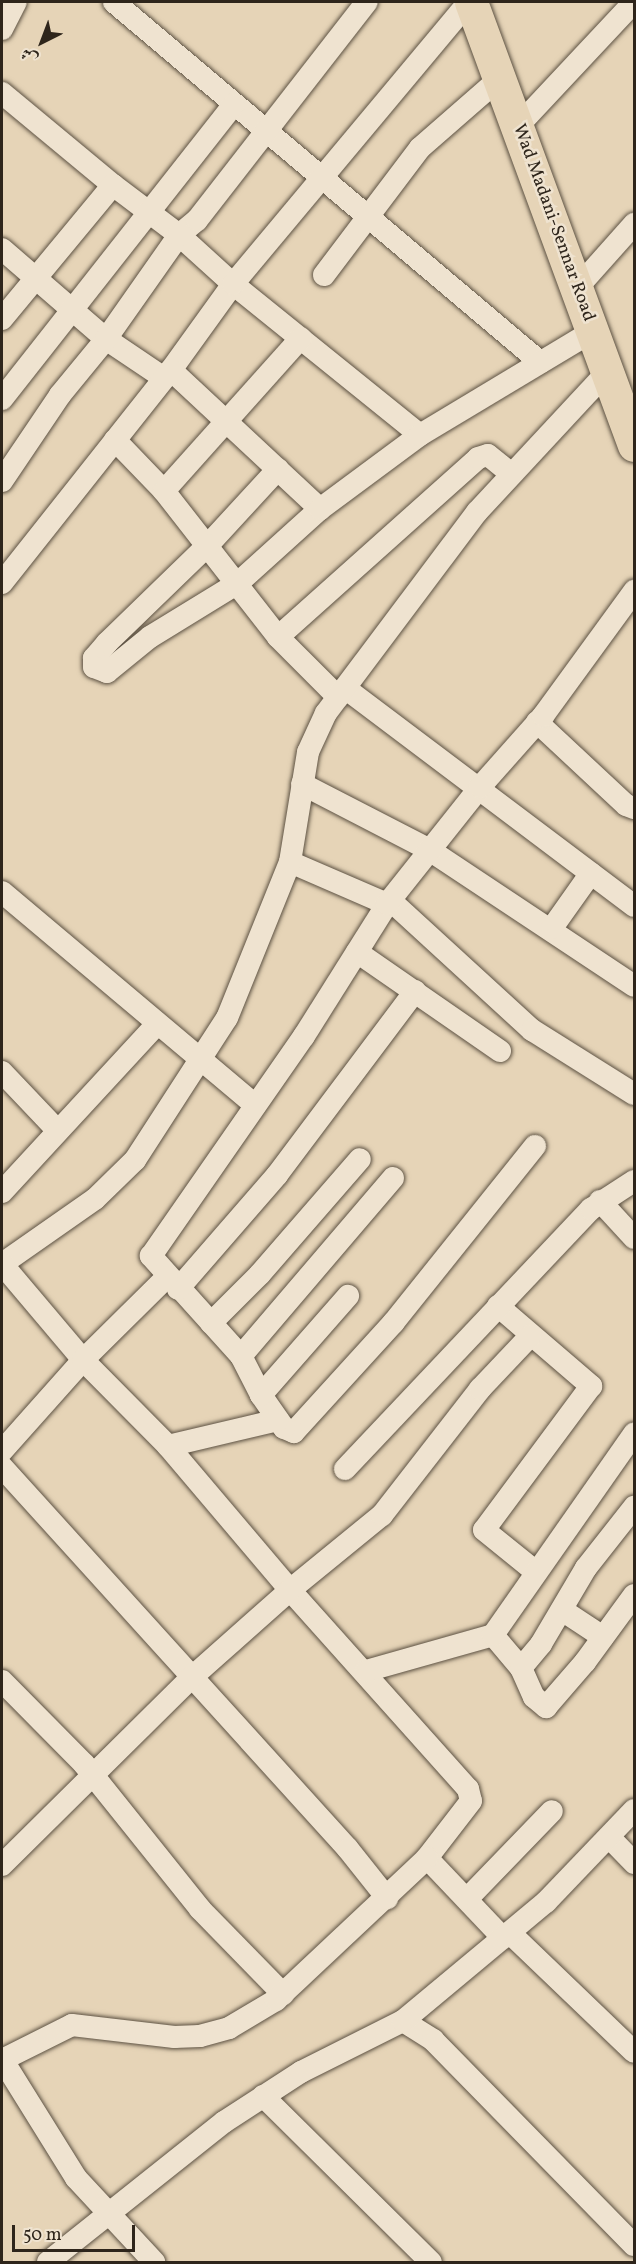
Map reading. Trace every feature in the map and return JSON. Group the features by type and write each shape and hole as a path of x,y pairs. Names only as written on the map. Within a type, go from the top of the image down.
{"highway":[{"name":"Wad Madani-Sennar Road","path":"470,2 633,435"}],"street":[{"path":"2,29 15,2"},
{"path":"114,2 233,105 266,128 325,176 368,218 540,362"},
{"path":"2,481 60,395 106,339 180,235 197,220 266,128 367,2"},
{"path":"2,583 168,374 233,284 470,2"},
{"path":"517,127 634,2"},
{"path":"324,275 432,135 498,80"},
{"path":"2,93 113,186 180,235 233,284 420,435"},
{"path":"2,399 151,214 233,105"},
{"path":"2,319 113,186"},
{"path":"578,288 634,224"},
{"path":"2,249 106,339 168,374 227,422 320,509"},
{"path":"278,469 208,545 107,643 94,658 93,667 107,672 150,637 237,583 320,509 420,435 593,331"},
{"path":"164,490 301,338"},
{"path":"154,2262 109,2215 58,2153 2,2060 72,2025 200,2036 228,2028 283,1994 387,1898 427,1858 473,1795 366,1671 290,1590 168,1446 83,1360 2,1264 116,1182 200,1063 227,1018 290,862 302,784 315,733 342,693 477,512 609,370"},
{"path":"115,440 164,490 278,638 342,693 480,787 525,825 634,906"},
{"path":"278,638 478,458 488,454 510,474"},
{"path":"535,1146 394,1322 300,1428 289,1432 261,1395 241,1356 151,1256 255,1105 388,902 428,849 537,722 634,591"},
{"path":"537,722 626,805 634,808"},
{"path":"302,784 428,849 552,928 634,986"},
{"path":"290,862 388,902 532,1030 634,1094"},
{"path":"552,928 591,873"},
{"path":"2,892 200,1063 255,1105"},
{"path":"357,952 500,1051"},
{"path":"2,1451 83,1360 173,1283 277,1175 414,991"},
{"path":"2,1192 156,1025"},
{"path":"2,1072 58,1131"},
{"path":"211,1323 260,1274 360,1160"},
{"path":"241,1356 393,1178"},
{"path":"345,1469 600,1201 634,1181"},
{"path":"600,1201 634,1238"},
{"path":"261,1395 348,1296"},
{"path":"498,1306 591,1386 484,1530 536,1572"},
{"path":"3,1861 191,1678 290,1590 382,1515 480,1389 531,1335"},
{"path":"168,1446 278,1420"},
{"path":"366,1671 493,1635 634,1434"},
{"path":"2,1467 348,1849 387,1898"},
{"path":"521,1668 562,1610 586,1568 634,1507"},
{"path":"493,1635 521,1668 540,1705 551,1705 634,1595"},
{"path":"562,1610 603,1637"},
{"path":"2,1681 92,1774 200,1909 283,1994"},
{"path":"48,2262 224,2122 301,2072 403,2021 507,1936 610,1838 634,1810"},
{"path":"467,1899 552,1811"},
{"path":"610,1838 634,1863"},
{"path":"427,1858 467,1899 634,2052"},
{"path":"403,2021 433,2040 634,2245"},
{"path":"263,2096 431,2262"}]}
